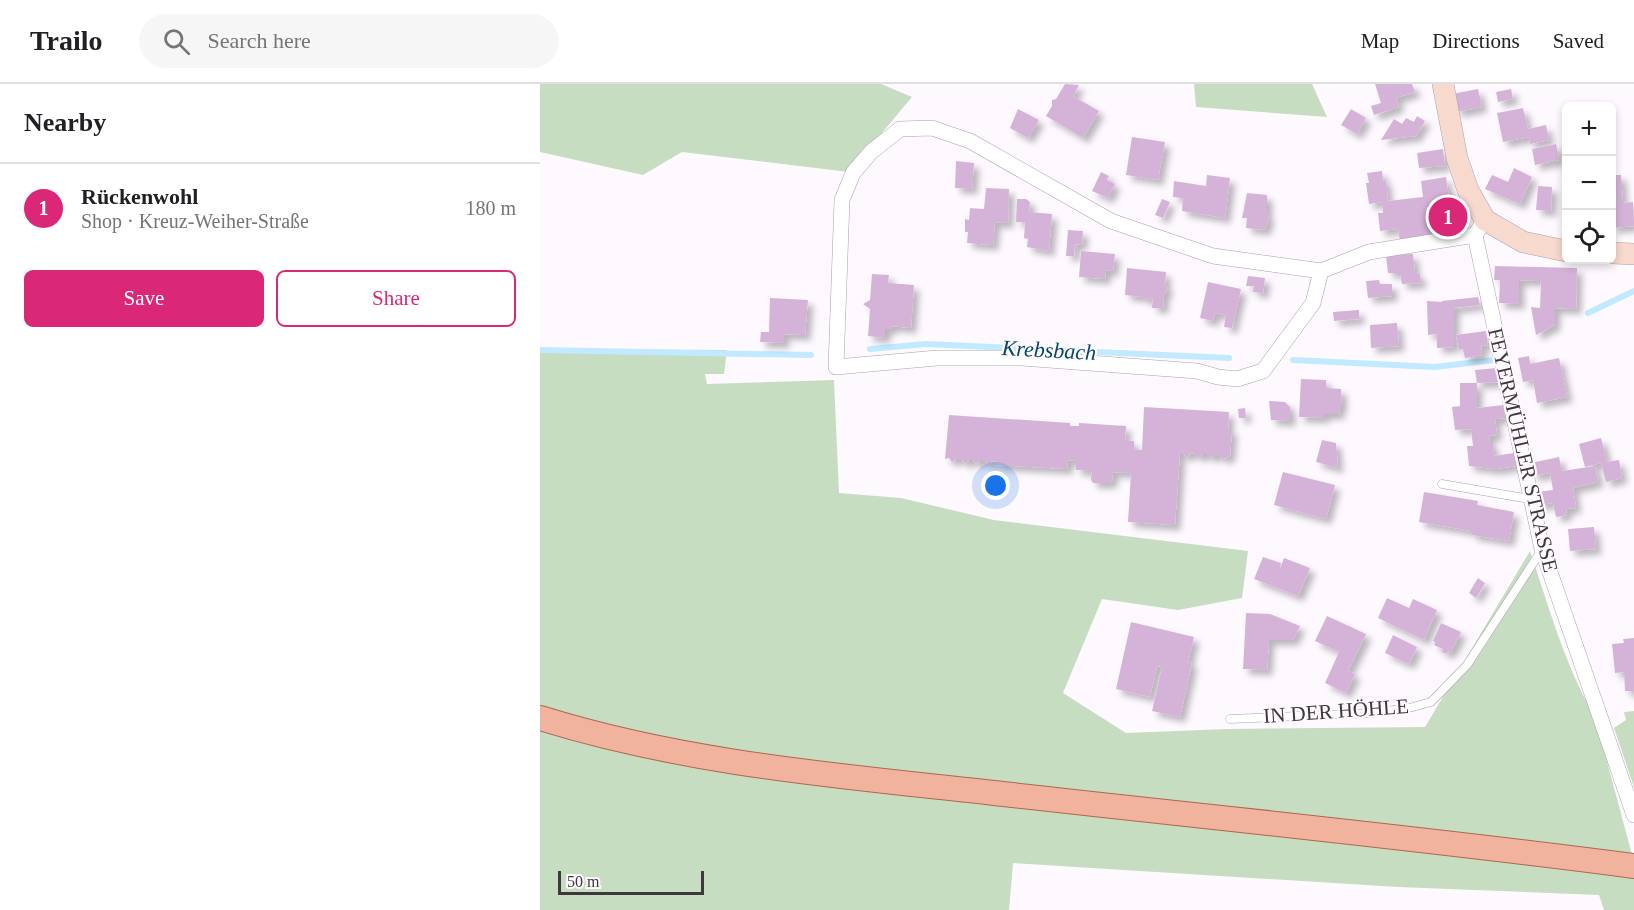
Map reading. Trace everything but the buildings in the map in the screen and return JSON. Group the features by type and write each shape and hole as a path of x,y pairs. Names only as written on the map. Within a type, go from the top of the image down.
{"main road":[{"path":"1443,84 1457,158 1480,227 1523,242 1562,250"},
{"path":"1616,253 1634,254"},
{"path":"540,718 681,753 751,764 929,786 1485,846 1634,866"}],"street":[{"path":"1321,271 1313,303 1263,371 1237,379 1197,371 1022,358 937,358 836,367 842,200 853,172 871,152 900,129 932,128 970,141 1111,220 1213,256 1321,271 1369,252 1480,227"},
{"name":"FEYERMÜHLER STRASSE","path":"1480,227 1530,499 1542,549 1634,815"}],"lane":[{"path":"1442,484 1530,499"},
{"name":"IN DER HÖHLE","path":"1230,719 1373,713 1431,702 1467,665 1542,549"}],"green space":[{"path":"540,84 881,84 912,97 849,172 682,152 643,175 540,152"},
{"path":"1194,84 1312,84 1327,117 1196,107"},
{"path":"540,349 727,350 724,374 705,374 707,384 834,380 839,493 901,498 994,520 1248,551 1242,598 1178,610 1102,599 1063,693 1126,733 1227,729 1425,727 1530,551 1566,657 1595,717 1634,862 1634,910 1604,910 1599,895 1398,887 1013,863 1009,910 540,910"},
{"path":"1634,711 1634,787 1614,728 1626,720 1624,712"}],"waterway":[{"name":"Krebsbach","path":"1588,313 1634,291"},
{"name":"Krebsbach","path":"870,349 926,344 1229,358"},
{"name":"Krebsbach","path":"540,350 811,355"},
{"name":"Krebsbach","path":"1293,360 1435,367 1493,360"}],"place":[{"name":"Rückenwohl","path":"1448,217"}]}
